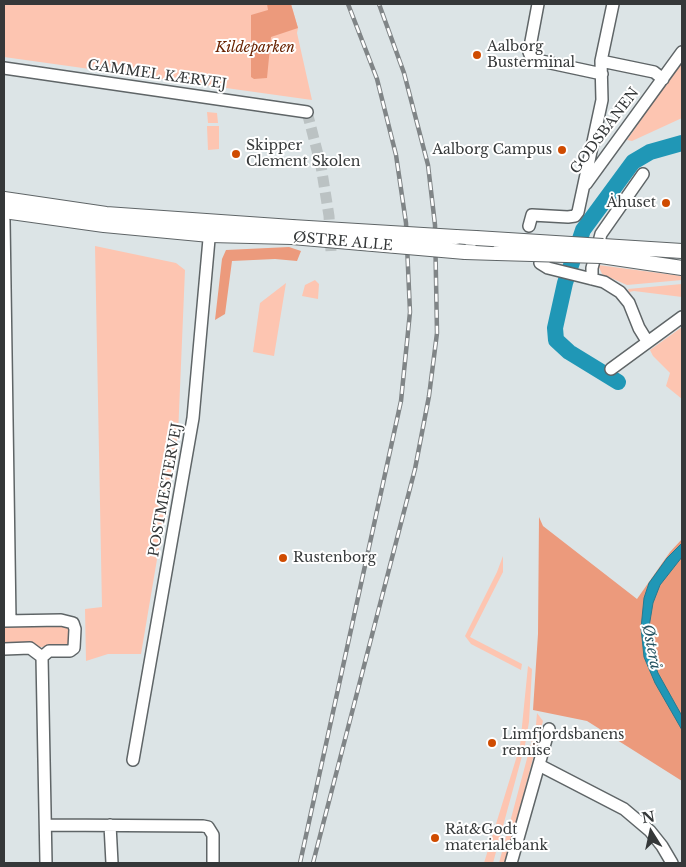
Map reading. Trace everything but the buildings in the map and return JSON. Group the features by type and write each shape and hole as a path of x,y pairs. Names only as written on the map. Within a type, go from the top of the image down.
{"street":[{"path":"538,4 529,52 532,59 602,74"},
{"name":"GODSBANEN","path":"583,188 602,100 601,61 613,4"},
{"name":"GODSBANEN","path":"583,188 682,52"},
{"path":"601,61 654,72 663,79"},
{"name":"GAMMEL KÆRVEJ","path":"4,68 307,112"},
{"path":"592,279 592,268 601,234 644,174"},
{"path":"529,226 532,215 575,216 583,188"},
{"name":"ØSTRE ALLE","path":"4,199 90,213 210,228"},
{"name":"ØSTRE ALLE","path":"4,211 87,223 292,232 442,251 682,251"},
{"path":"4,220 7,621 61,620 73,624 75,629 74,648 70,651 49,651 42,657"},
{"name":"POSTMESTERVEJ","path":"133,760 193,418 210,228"},
{"name":"ØSTRE ALLE","path":"602,251 682,268"},
{"path":"540,263 568,273 604,282 625,298 647,341"},
{"path":"611,369 682,317"},
{"path":"4,648 30,648 42,657"},
{"path":"42,657 46,863"},
{"path":"511,863 549,730"},
{"path":"539,765 624,809 650,831 672,863"},
{"path":"46,825 208,827 213,834 213,863"},
{"path":"110,825 112,863"}],"green space":[{"name":"Kildeparken","path":"4,4 291,4 298,28 297,33 312,100 4,57"},
{"path":"267,4 291,4 298,28 271,37 267,78 254,79 251,77 251,15 268,10"},
{"path":"682,61 682,118 632,141 627,140"},
{"path":"207,112 217,113 218,123 208,123"},
{"path":"207,126 219,126 219,149 208,150"},
{"path":"95,246 176,263 185,270 178,435 141,654 108,654 86,661 85,609 102,607"},
{"path":"289,247 301,251 297,261 275,259 232,261 225,314 215,320 222,259 226,250"},
{"path":"598,265 682,276 682,280 627,285 602,274"},
{"path":"315,280 319,284 318,299 302,296 305,285"},
{"path":"286,283 274,356 253,352 260,303"},
{"path":"682,284 682,297 629,292 628,289"},
{"path":"682,327 682,399 666,386 670,373 653,356 650,350"},
{"path":"539,517 543,526 637,599 670,552 682,539 682,781 587,721 533,710 538,634"},
{"path":"503,556 503,572 470,637 522,664 521,670 471,644 465,636"},
{"path":"65,625 70,630 69,645 66,646 41,647 37,649 4,645 4,626"},
{"path":"528,666 532,669 529,722 525,745 493,863 484,863 520,746"},
{"path":"537,713 543,721 505,863 499,863 536,725"}],"water":[{"path":"682,543 682,557 660,585 653,603 648,633 650,651 658,673 682,716 682,730 655,683 644,657 641,628 644,598 649,583 667,558"}],"waterway":[{"path":"618,382 569,352 556,340 555,328 565,283 583,230 633,162 650,152 682,143"}],"tunnel":[{"path":"307,112 321,166 329,216 331,251"}],"railway":[{"path":"300,863 401,401 410,312 406,223 396,155 377,79 348,4"},
{"path":"313,863 415,469 429,396 437,333 435,225 428,165 404,73 379,4"}],"place":[{"name":"Aalborg Busterminal","path":"477,55"},
{"name":"Aalborg Campus","path":"562,150"},
{"name":"Skipper Clement Skolen","path":"236,154"},
{"name":"Åhuset","path":"666,203"},
{"name":"Rustenborg","path":"283,558"},
{"name":"Limfjordsbanens remise","path":"492,743"},
{"name":"Råt&Godt materialebank","path":"435,838"}],"water label":[{"name":"Østerå","path":"651,647"}]}
